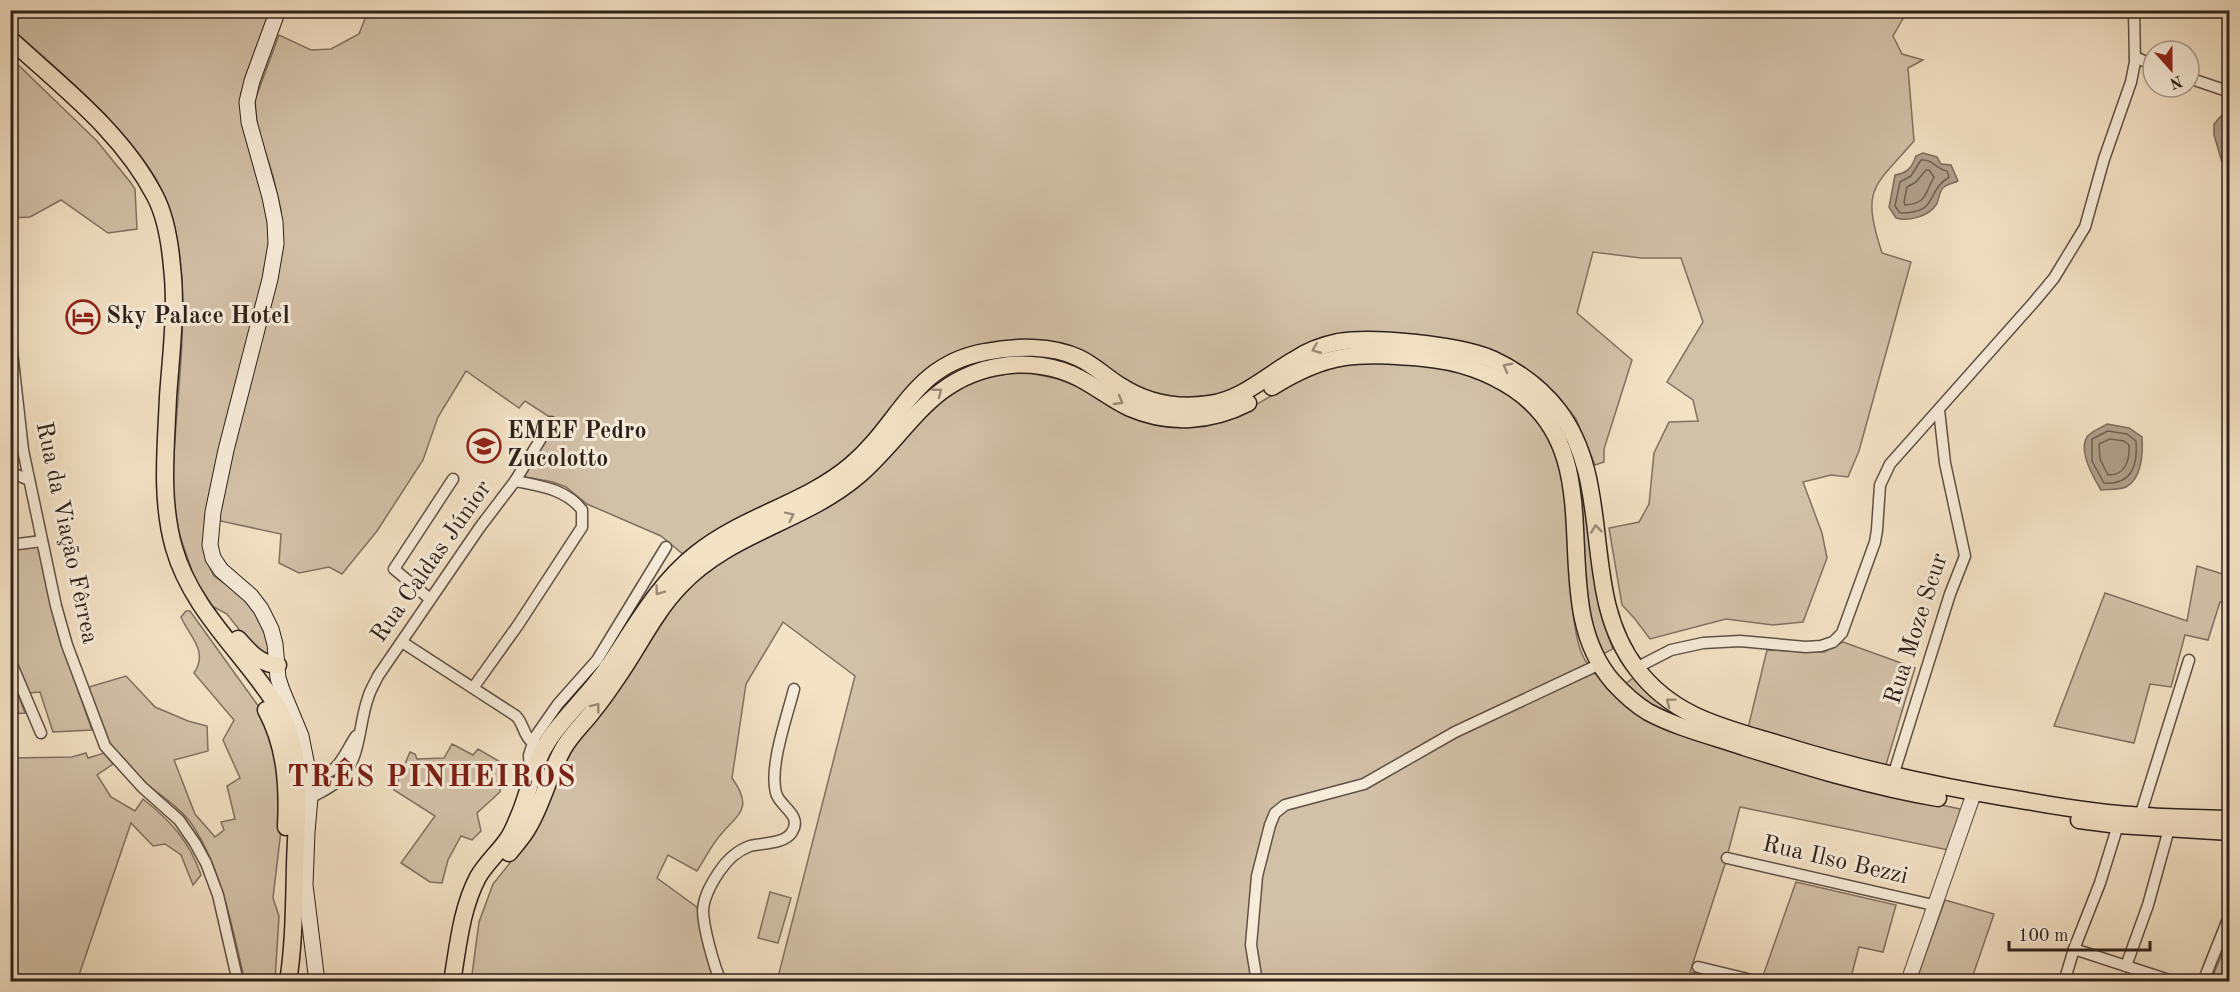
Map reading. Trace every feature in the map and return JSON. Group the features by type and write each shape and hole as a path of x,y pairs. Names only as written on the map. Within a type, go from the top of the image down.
{"main road":[{"path":"278,10 252,81 247,102 249,122 270,196 276,244 270,279 226,450 213,512 210,545 213,558 221,570 251,596 261,609 271,629 278,678 301,736 310,774 305,885 317,981"},
{"path":"10,39 110,132 141,172 156,198 163,218 169,241 174,293 165,456 168,525 180,567 205,613 273,700 290,734 297,764 299,795 293,952 287,981"},
{"path":"452,981 469,898 480,873 509,838 523,808 530,778 538,758 561,711 601,677 664,584 700,550 814,490 846,469 873,443 921,383 938,370 969,355 1005,349 1048,350 1071,354 1087,362 1134,395 1148,400 1184,406 1208,404 1236,396 1261,383 1294,359 1318,348 1339,342 1381,341 1447,348 1481,355 1510,368 1540,390 1553,404 1579,446 1590,480 1605,599 1624,652 1636,668 1666,699 1690,715 1891,782"},
{"path":"463,981 474,916 490,877 524,835 563,750 601,700 661,610 680,586 726,548 806,509 846,485 880,455 919,410 948,385 979,371 1004,366 1036,366 1064,371 1128,407 1156,417 1179,420 1200,419 1226,412 1253,400 1305,368 1340,357 1394,356 1437,359 1486,372 1519,392 1534,405 1554,432 1570,474 1574,497 1581,613 1591,647 1600,664 1614,682 1633,702 1648,712 1673,723 1793,762 2118,825 2169,829 2228,819"},
{"path":"205,613 224,623 255,657 267,665 278,666"},
{"path":"1600,664 1606,658 1624,652"},
{"path":"1614,682 1624,679 1636,668"},
{"path":"538,804 539,780 564,728 561,711"},
{"path":"1973,798 2140,816 2228,819"}],"street":[{"path":"1636,668 1671,650 1703,643 1740,641 1806,647 1821,646 1833,642 1842,633 1875,542 1880,485 1890,464 2054,278 2085,227 2104,159 2131,82 2135,57 2134,10"},
{"path":"2135,57 2141,60"},
{"path":"2201,82 2229,92"},
{"name":"Rua da Viação Fêrrea","path":"10,334 15,418 56,606 68,645 105,746 142,787 179,820 206,863 218,895 238,981"},
{"name":"Rua Moze Scur","path":"1891,782 1950,594 1965,556 1946,472 1939,410"},
{"name":"Rua Caldas Júnior","path":"310,798 339,780 343,767 360,742 360,731 368,698 378,676 515,481 551,422"},
{"path":"10,472 29,480"},
{"path":"430,599 394,568 453,479"},
{"path":"473,688 518,625 582,527 582,510 564,493 515,481"},
{"path":"10,545 42,541"},
{"path":"530,778 529,755 532,742 561,711 597,660 666,547"},
{"path":"402,642 520,720 528,739 532,742"},
{"path":"10,660 41,733"},
{"path":"2140,816 2189,660"},
{"path":"1257,981 1251,945 1257,876 1275,813 1285,806 1364,784 1455,732 1600,664"},
{"path":"721,981 705,924 703,911 706,896 724,864 734,854 749,847 786,838 792,832 795,823 792,813 777,797 773,772 794,689"},
{"path":"310,774 326,774 343,767"},
{"path":"1908,981 1973,798"},
{"path":"2064,981 2100,883 2118,825"},
{"path":"2126,966 2148,905 2169,829"},
{"name":"Rua Ilso Bezzi","path":"1727,858 1934,905"},
{"path":"2203,981 2229,914"},
{"path":"2074,950 2163,980 2175,981"},
{"path":"1698,967 1760,981"}],"shaded area":[{"path":"1908,10 1893,36 1902,54 1923,60 1908,68 1914,141 1880,180 1872,201 1872,215 1882,253 1911,262 1859,451 1848,477 1831,475 1803,482 1822,533 1827,558 1803,622 1773,625 1726,619 1650,639 1622,605 1609,528 1639,522 1649,504 1654,453 1669,422 1698,421 1693,400 1667,382 1703,322 1681,258 1641,258 1593,252 1577,313 1632,360 1604,449 1604,462 1595,465 1576,419 1542,380 1519,364 1478,346 1366,333 1233,390 1214,395 1174,398 1142,390 1085,355 961,353 839,468 684,555 661,536 587,504 566,487 526,477 525,475 556,421 525,401 519,408 466,371 438,417 423,460 377,531 342,574 329,567 299,573 279,563 281,534 216,520 282,231 281,210 273,176 257,126 255,100 279,35 311,50 331,49 359,34 368,11"},
{"path":"11,11 272,11 241,93 242,120 265,199 270,244 204,549 214,576 247,599 268,631 271,658 256,651 227,614 210,605 195,580 179,533 173,500 173,477 181,365 182,285 178,247 170,211 156,179 142,158 89,99 11,28"},
{"path":"11,58 97,141 131,183 135,189 137,229 108,233 61,200 30,217 11,218"},
{"path":"1352,346 1435,352 1452,356 1381,350 1340,351 1313,359 1265,385 1293,368 1331,350"},
{"path":"1049,356 1079,365 1112,389 1132,400 1165,410 1199,411 1220,407 1253,392 1236,402 1222,407 1207,411 1177,413 1136,404 1076,370 1044,361 1010,360 981,365 958,374 921,402 852,473 800,505 726,542 694,565 667,594 608,683 567,733 542,780 570,719 605,681 670,584 696,559 721,542 827,488 846,474 870,453 920,394 949,370 967,362 989,357"},
{"path":"1452,356 1474,361 1498,371 1472,361"},
{"path":"1378,361 1437,367 1479,377 1508,394 1539,424 1553,447 1566,500 1573,612 1580,649 1594,673 1629,707 1889,794 1960,809 1962,813 1948,850 1740,807 1725,864 1690,972 1732,981 777,981 855,676 783,622 746,684 732,778 742,798 741,811 715,842 697,871 668,855 657,878 698,908 701,933 715,981 471,982 479,922 493,884 530,838 569,751 671,607 694,579 918,419 954,390 980,379 1003,373 1030,373 1058,379 1177,426 1197,425 1214,423 1243,412 1301,379 1320,371 1348,364"},
{"path":"1498,371 1535,393 1559,420 1576,456 1587,501 1602,613 1613,649 1603,654 1591,618 1585,582 1581,513 1576,480 1567,448 1549,416 1520,386"},
{"path":"38,545 58,634 92,730 53,732 40,692 28,693 11,649 11,547"},
{"path":"2197,566 2229,576 2229,602 2220,602 2208,640 2185,635 2171,687 2150,684 2134,743 2054,726 2105,593 2187,621"},
{"path":"186,611 190,611 269,721 284,805 273,898 279,916 275,981 245,981 225,901 212,862 203,844 183,814 146,783 111,745 101,727 89,687 126,676 155,707 188,721 207,726 208,751 174,760 195,814 215,837 224,830 221,822 235,819 227,786 240,778 223,740 234,720 194,673 198,665 199,651 181,617"},
{"path":"1843,642 1915,668 1885,768 1748,728 1767,650 1824,652"},
{"path":"11,675 25,713 11,714"},
{"path":"1636,676 1678,717 1690,724 1644,701 1625,684"},
{"path":"452,744 473,755 478,749 502,763 500,792 477,813 481,831 472,840 461,836 448,860 442,883 430,882 401,863 435,816 394,790 410,752 415,754 417,759 444,758"},
{"path":"86,753 88,758 104,753 113,764 97,775 111,797 135,811 143,799 153,807 178,832 191,852 201,875 193,885 181,855 165,844 153,846 131,823 77,981 11,981 11,758 72,757"},
{"path":"1796,882 1896,905 1883,952 1859,947 1850,981 1788,981 1763,976"},
{"path":"770,892 791,898 778,943 758,938"},
{"path":"1945,900 1994,914 1971,981 1916,981"},
{"path":"2227,941 2229,942 2229,981 2211,981"}],"water":[{"path":"2222,115 2229,118 2229,162 2222,162 2214,135 2214,124"},
{"path":"1923,153 1937,157 1941,164 1951,165 1958,181 1942,189 1936,205 1923,215 1912,219 1896,218 1889,207 1895,175 1906,171 1916,156"},
{"path":"2107,424 2129,428 2142,437 2142,457 2138,472 2131,483 2123,488 2101,490 2088,464 2084,449 2087,437"}],"place":[{"name":"Sky Palace Hotel","path":"83,317"},
{"name":"EMEF Pedro Zucolotto","path":"484,446"}],"district":[{"name":"TRÊS PINHEIROS","path":"432,778"}]}
